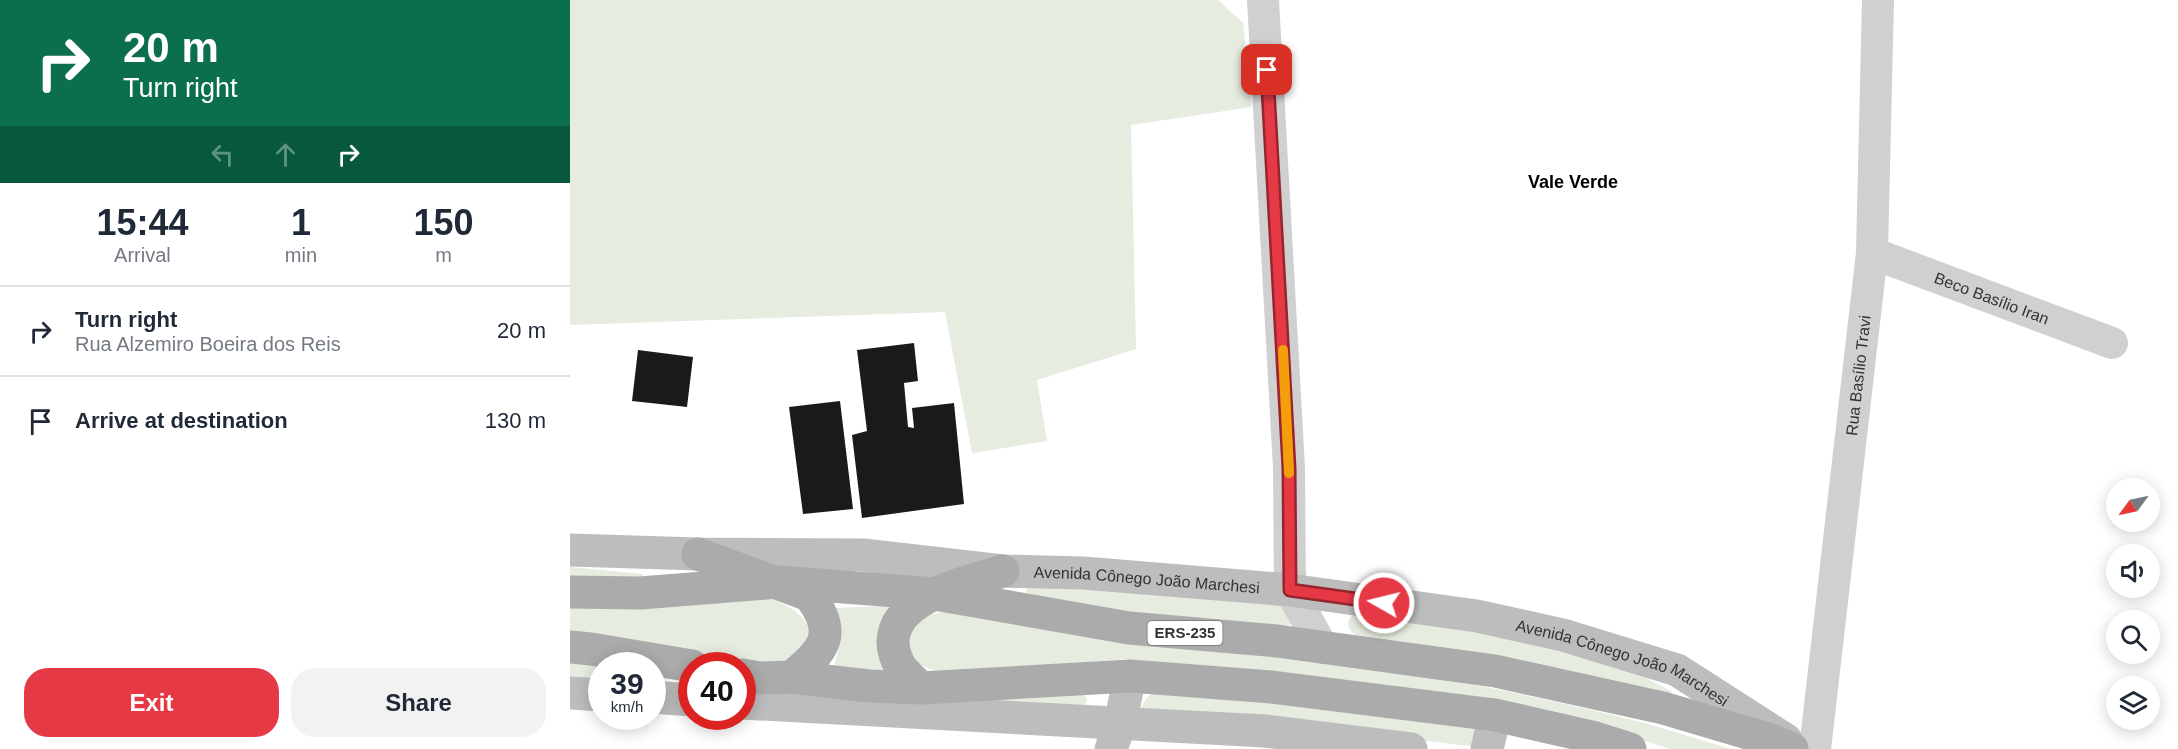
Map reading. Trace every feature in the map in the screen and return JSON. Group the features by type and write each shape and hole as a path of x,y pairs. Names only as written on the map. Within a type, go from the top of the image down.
{"main road":[{"path":"698,554 809,595 819,608 825,628 824,644 816,658 791,678"},
{"path":"921,688 901,667 893,648 893,631 900,618 913,604 934,594 1003,571"},
{"name":"Avenida Cônego João Marchesi","path":"570,592 640,593 778,582 934,594 1129,628 1276,641 1506,674 1663,708 1768,739 1792,749"},
{"path":"570,647 678,664"},
{"path":"756,677 921,688 1130,676 1272,687 1495,716 1592,737 1630,749"}],"street":[{"path":"1263,0 1289,468 1290,590 1323,648"},
{"name":"Rua Basílio Travi","path":"1815,749 1872,253 1878,0"},
{"name":"Beco Basílio Iran","path":"1872,253 2112,343"},
{"name":"Avenida Cônego João Marchesi","path":"570,550 698,554 863,555 1003,571 1083,573 1290,590 1477,616 1563,635 1677,670 1800,749"},
{"path":"1116,736 1130,676"},
{"path":"570,693 588,694"},
{"path":"756,704 1116,736 1265,731 1411,749"},
{"path":"1487,749 1495,716"}],"shaded area":[{"path":"570,0 1218,0 1243,23 1252,107 1131,125 1136,349 1037,380 1047,441 972,453 945,312 570,325"},
{"path":"570,567 643,574 641,581 570,585"},
{"path":"1033,583 1284,605 1292,623 1288,626 1133,618 1025,595 1027,587"},
{"path":"770,599 798,613 808,627 809,636 795,653 770,666 756,664 756,652 684,652 570,635 570,605"},
{"path":"888,606 881,638 884,671 833,670 840,639 836,608"},
{"path":"946,611 1387,669 1592,710 1645,723 1731,749 1671,749 1595,726 1279,675 1125,659 944,674 915,663 907,653 912,622 924,616"},
{"path":"1356,613 1496,634 1625,667 1673,692 1664,695 1363,639 1349,628 1349,621"},
{"path":"570,661 588,664 588,683 570,682"},
{"path":"1167,690 1474,727 1479,735 1475,744 1470,746 1260,722 1139,716 1148,697"},
{"path":"1084,694 1087,700 1084,712 988,700"}],"building":[{"path":"914,343 918,381 904,383 908,427 914,428 912,408 954,403 964,504 862,518 852,435 867,431 857,350"},
{"path":"638,350 693,357 687,407 632,401"},
{"path":"840,401 853,509 803,514 789,407"}],"slow traffic":[{"path":"1283,350 1289,473"}],"district":[{"name":"Vale Verde","path":"1573,182"}],"route":[{"path":"1267,70 1289,468 1290,590 1384,603"}]}
